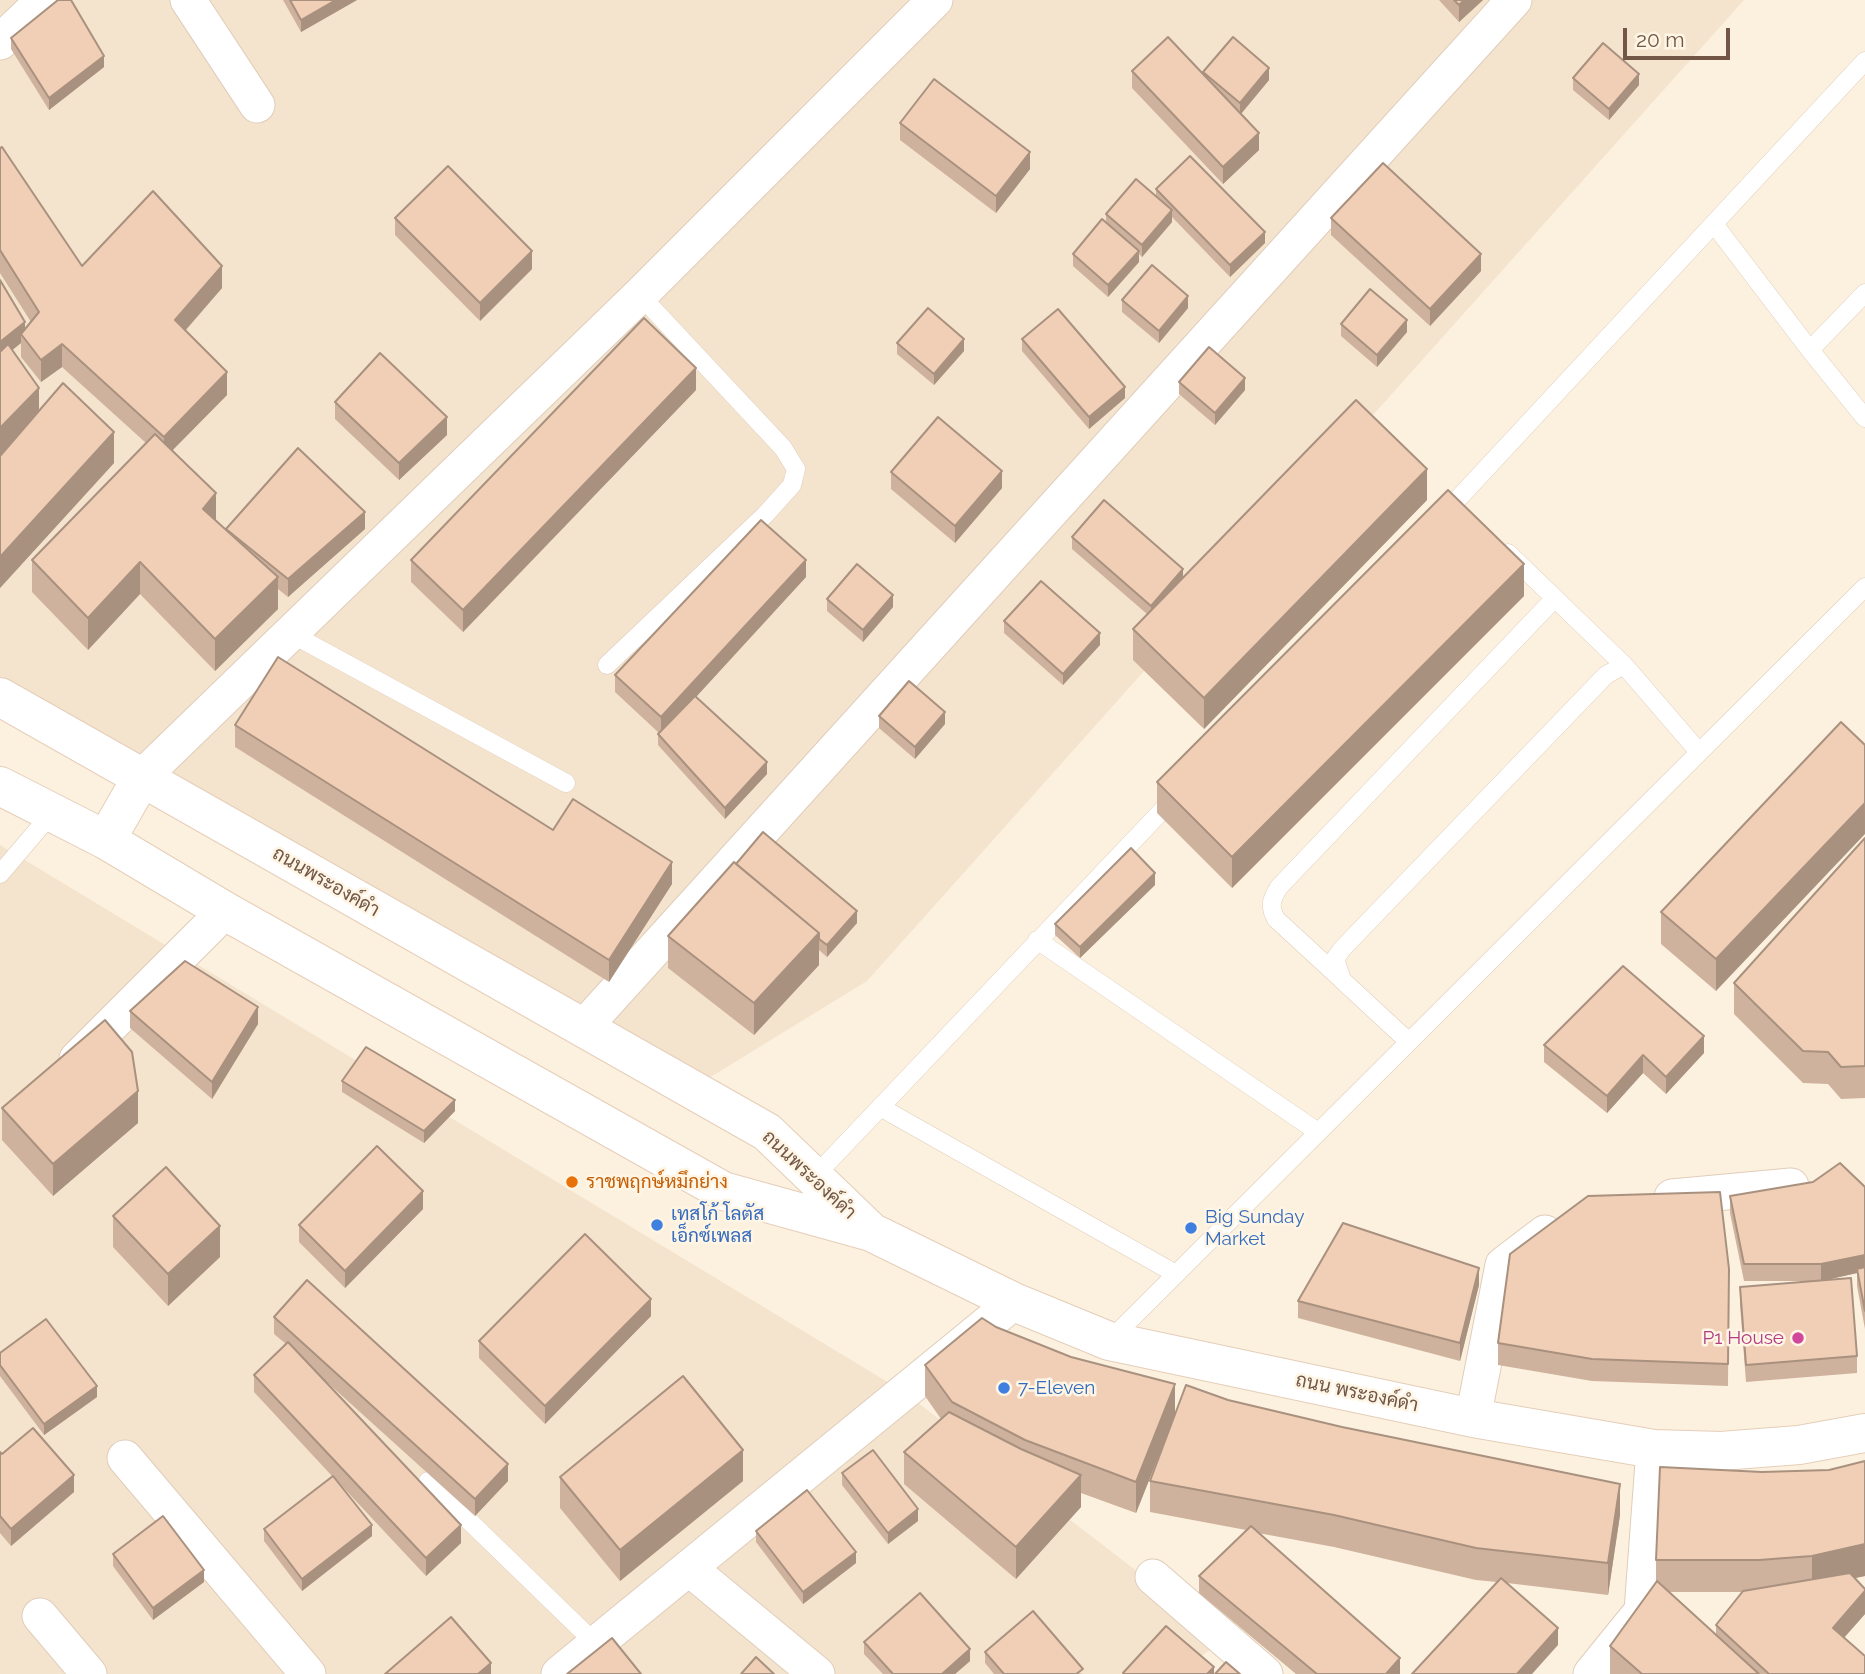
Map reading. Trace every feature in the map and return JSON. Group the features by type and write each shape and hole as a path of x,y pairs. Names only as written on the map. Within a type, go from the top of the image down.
{"street":[{"path":"0,42 44,0"},
{"path":"188,0 257,105"},
{"path":"106,840 142,777 640,295 935,0"},
{"path":"583,1028 1514,0"},
{"name":"ถนนพระองค์ดำ","path":"0,697 767,1132 871,1232"},
{"name":"ถนนพระองค์ดำ","path":"0,786 106,840 225,911 723,1191 871,1232"},
{"path":"50,1085 225,911"},
{"path":"1646,1200 1791,1186"},
{"path":"1473,1418 1503,1265 1569,1215"},
{"name":"ถนน พระองค์ดำ","path":"871,1232 1014,1302 1110,1341 1473,1418 1654,1449 1721,1451 1798,1445 1865,1433"},
{"path":"559,1674 1014,1302"},
{"path":"1591,1674 1642,1611 1654,1449"},
{"path":"125,1458 308,1674"},
{"path":"690,1569 817,1674"},
{"path":"1153,1577 1265,1674"},
{"path":"40,1616 89,1674"}],"lane":[{"path":"1427,533 1460,508 1714,224 1865,61"},
{"path":"1714,224 1865,418"},
{"path":"1810,350 1865,293"},
{"path":"607,665 765,515 792,485 796,469 783,448 640,295"},
{"path":"1495,541 1624,665 1699,752"},
{"path":"1110,1341 1865,587"},
{"path":"1409,1042 1276,919 1270,907 1272,898 1279,887 1555,598"},
{"path":"290,633 566,783"},
{"path":"1342,980 1335,959 1342,949 1606,675 1624,665"},
{"path":"814,1177 1189,781"},
{"path":"0,874 52,813"},
{"path":"1037,940 1318,1132"},
{"path":"880,1107 1176,1274"},
{"path":"428,1481 596,1644"}],"shaded area":[{"path":"0,0 1744,0 867,981 691,1089 0,715"},
{"path":"0,845 904,1392 1225,1639 1176,1674 0,1674"}],"building":[{"path":"58,0 71,0 104,56 49,98 11,38"},
{"path":"290,0 336,0 301,20"},
{"path":"1168,37 1259,133 1223,167 1132,71"},
{"path":"1233,37 1269,68 1240,103 1203,72"},
{"path":"1603,43 1639,74 1609,109 1573,78"},
{"path":"934,79 1030,152 996,196 900,123"},
{"path":"2,147 82,266 153,191 222,266 175,320 227,372 164,437 62,344 41,360 21,334 39,312 0,250"},
{"path":"1190,156 1265,232 1230,265 1156,189"},
{"path":"1383,163 1481,254 1430,309 1331,218"},
{"path":"448,166 532,251 480,303 395,218"},
{"path":"1136,179 1172,210 1142,245 1106,214"},
{"path":"1102,219 1139,251 1108,285 1073,254"},
{"path":"1152,265 1188,296 1159,331 1122,300"},
{"path":"0,280 25,322 0,342"},
{"path":"1370,289 1407,320 1377,355 1341,324"},
{"path":"928,308 964,339 934,374 897,343"},
{"path":"1058,309 1125,387 1089,417 1022,339"},
{"path":"644,318 696,368 463,610 411,560"},
{"path":"8,344 39,388 0,428 0,352"},
{"path":"1209,347 1245,378 1215,413 1179,382"},
{"path":"380,353 447,417 399,463 335,402"},
{"path":"63,383 114,432 0,557 0,456"},
{"path":"1356,400 1427,469 1204,698 1133,629"},
{"path":"938,417 1002,471 955,526 891,472"},
{"path":"155,434 216,493 203,509 278,577 215,639 140,562 88,618 32,560"},
{"path":"298,448 365,512 288,579 226,529"},
{"path":"1448,490 1524,564 1232,857 1157,782"},
{"path":"1104,500 1183,569 1151,606 1072,537"},
{"path":"761,520 806,560 661,717 615,675"},
{"path":"857,564 893,595 863,630 827,599"},
{"path":"1041,581 1100,633 1063,674 1004,621"},
{"path":"278,657 553,830 573,799 672,862 609,960 235,725"},
{"path":"909,681 945,712 915,747 879,716"},
{"path":"695,696 767,762 725,808 658,734"},
{"path":"1841,722 1865,745 1865,803 1716,959 1661,912"},
{"path":"763,832 857,911 827,945 819,939 819,933 736,864"},
{"path":"1865,838 1865,1066 1841,1067 1828,1052 1803,1051 1734,983"},
{"path":"1131,848 1155,873 1080,947 1055,924"},
{"path":"734,862 819,933 754,1003 668,936"},
{"path":"185,961 258,1007 212,1082 130,1011"},
{"path":"1623,966 1704,1036 1666,1077 1643,1055 1607,1096 1544,1045"},
{"path":"105,1020 132,1052 138,1091 53,1164 2,1108"},
{"path":"366,1047 455,1100 424,1131 342,1081"},
{"path":"377,1146 423,1191 345,1271 299,1225"},
{"path":"1840,1163 1865,1187 1865,1255 1821,1264 1744,1264 1730,1196 1813,1182"},
{"path":"166,1167 220,1226 168,1274 113,1216"},
{"path":"1720,1192 1729,1269 1728,1364 1592,1359 1498,1343 1510,1254 1588,1196"},
{"path":"1343,1223 1479,1268 1460,1343 1298,1301"},
{"path":"585,1234 651,1299 545,1406 479,1341"},
{"path":"1865,1267 1865,1311 1857,1269"},
{"name":"P1 House","path":"1851,1278 1857,1356 1746,1365 1740,1287"},
{"path":"307,1280 508,1464 475,1499 274,1317"},
{"path":"982,1318 996,1327 1071,1357 1175,1384 1136,1482 1025,1440 952,1402 925,1365"},
{"path":"46,1319 97,1386 44,1424 0,1365 0,1353"},
{"path":"288,1342 461,1525 426,1558 254,1375"},
{"path":"683,1376 743,1450 620,1550 560,1477"},
{"path":"1186,1385 1228,1400 1342,1427 1620,1484 1608,1563 1476,1548 1334,1515 1150,1481"},
{"path":"949,1412 1021,1449 1081,1475 1016,1547 904,1452"},
{"path":"33,1428 74,1475 11,1529 0,1516 0,1452 2,1454"},
{"path":"873,1450 918,1509 888,1533 842,1473"},
{"path":"1865,1461 1865,1544 1812,1556 1759,1560 1656,1560 1660,1467 1762,1472 1829,1470"},
{"path":"333,1476 372,1525 302,1579 264,1529"},
{"path":"807,1490 856,1552 803,1592 756,1531"},
{"path":"163,1516 204,1570 153,1608 113,1554"},
{"path":"1251,1526 1400,1658 1386,1674 1317,1674 1199,1576"},
{"path":"1850,1573 1865,1591 1833,1628 1865,1656 1865,1674 1769,1674 1716,1625 1743,1591"},
{"path":"1501,1578 1558,1628 1517,1674 1412,1674"},
{"path":"1657,1581 1759,1674 1642,1674 1610,1646"},
{"path":"920,1593 970,1649 942,1674 893,1674 864,1642"},
{"path":"1033,1611 1083,1669 1076,1674 1004,1674 985,1652"},
{"path":"451,1617 491,1663 478,1674 385,1674"},
{"path":"1166,1626 1214,1667 1207,1674 1124,1674 1123,1673"},
{"path":"612,1638 641,1674 567,1674"},
{"path":"756,1657 774,1674 741,1674"},
{"path":"1226,1662 1240,1674 1215,1674"}],"place":[{"name":"ราชพฤกษ์หมึกย่าง","path":"572,1182"},
{"name":"เทสโก้ โลตัส เอ็กซ์เพลส","path":"657,1225"},
{"name":"Big Sunday Market","path":"1191,1228"},
{"name":"P1 House","path":"1798,1338"},
{"name":"7-Eleven","path":"1004,1388"}]}
